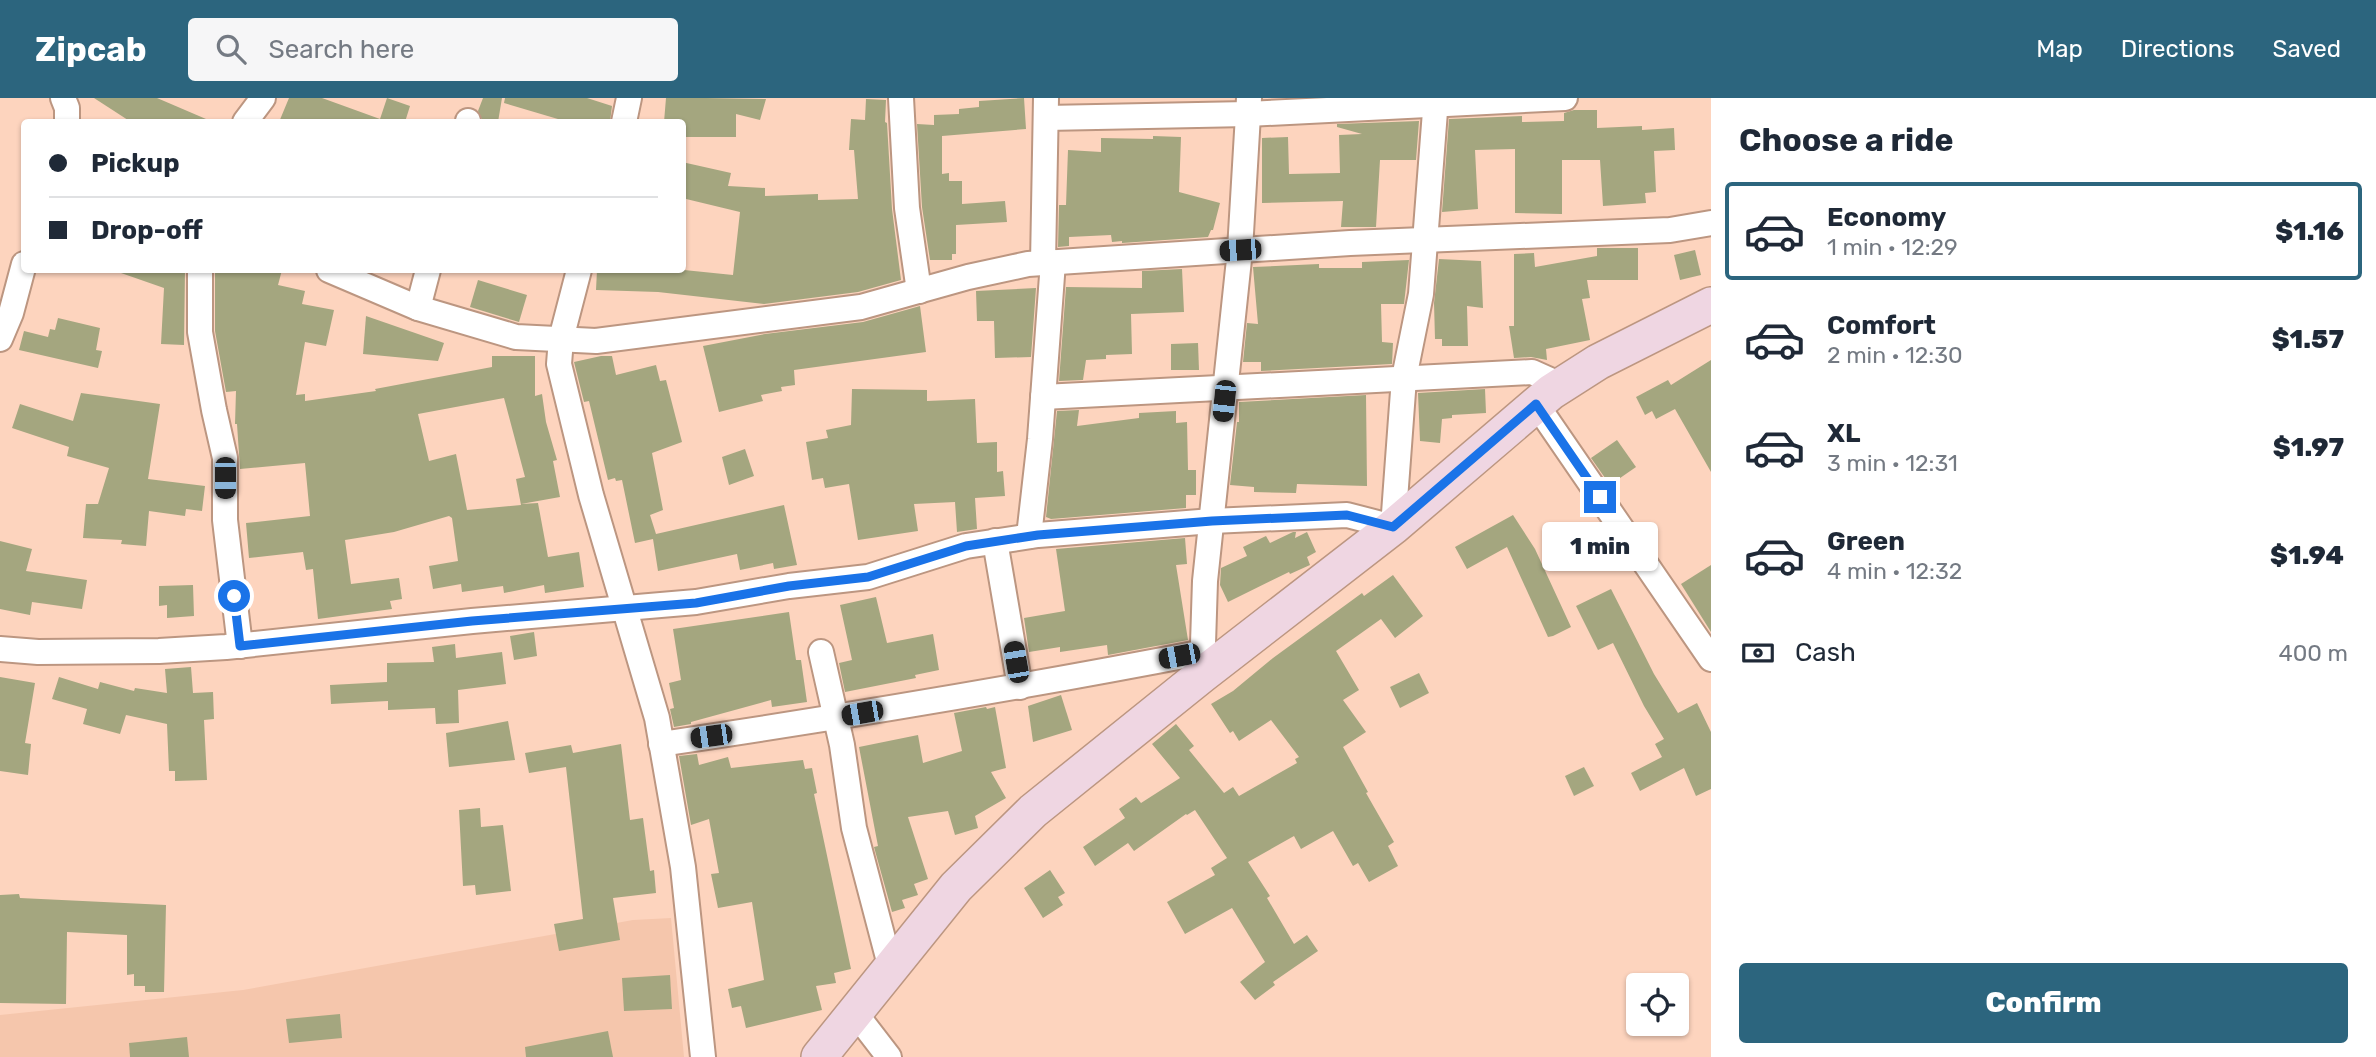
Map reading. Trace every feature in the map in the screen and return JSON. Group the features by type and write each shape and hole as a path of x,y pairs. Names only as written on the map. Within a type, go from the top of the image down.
{"main road":[{"path":"819,1057 956,887 1033,811 1203,663 1393,527 1548,395 1598,362 1711,304"}],"street":[{"path":"63,98 67,119"},
{"path":"247,119 263,98"},
{"path":"625,119 629,98"},
{"path":"901,98 907,208 919,291"},
{"path":"1029,536 1043,397 1048,262 1046,108 1565,98"},
{"path":"0,649 38,652 159,651 240,646 472,621 696,603 789,586 868,577 966,546 1029,536 1212,521 1347,515 1393,527 1404,378 1421,294 1436,101"},
{"path":"661,744 1020,687 1203,663 1205,581 1240,250 1248,106"},
{"path":"336,273 418,308 516,337 596,341 862,307 968,277 1048,262 1426,239 1670,230 1711,223"},
{"path":"0,339 11,313 22,273"},
{"path":"200,273 200,332 225,458 225,520 240,646"},
{"path":"418,308 427,273"},
{"path":"578,273 561,339 559,364 591,495 657,718 683,867 703,1057"},
{"path":"1043,397 1532,372 1711,659"},
{"path":"995,541 1020,687"},
{"path":"821,652 836,718 854,828 891,969"},
{"path":"855,1013 889,1057"}],"shaded area":[{"path":"671,918 684,1057 0,1057 0,1015 243,990 633,920"}],"building":[{"path":"94,98 157,98 206,119 126,119"},
{"path":"289,98 322,98 380,119 280,119"},
{"path":"387,98 410,106 406,119 380,119"},
{"path":"483,98 502,98 498,119 482,119 478,111"},
{"path":"505,98 587,98 612,106 610,119 558,119 504,103"},
{"path":"666,98 766,99 760,120 736,114 736,137 686,137 686,119 664,119"},
{"path":"1024,98 1026,129 942,136 942,174 949,173 949,181 962,181 962,204 1005,201 1007,222 956,225 956,254 952,254 952,260 930,260 922,207 917,124 934,125 934,115 959,114 959,109 979,107 979,101"},
{"path":"866,99 886,100 885,122 892,209 901,280 858,292 764,304 658,292 596,290 597,273 686,273 686,270 733,275 740,212 686,199 686,163 731,173 728,186 765,188 765,196 818,194 818,200 858,199 854,150 849,150 851,119 865,120"},
{"path":"1597,110 1597,128 1674,128 1675,150 1654,151 1656,192 1645,193 1646,203 1603,206 1600,160 1562,160 1562,214 1515,213 1515,149 1475,150 1478,209 1442,212 1449,119 1522,116 1522,122 1564,121 1564,113"},
{"path":"1419,121 1416,160 1380,160 1376,227 1341,227 1343,201 1262,203 1262,138 1288,137 1289,174 1340,173 1339,135 1362,134 1337,127 1337,124"},
{"path":"1153,136 1181,137 1179,192 1220,203 1213,230 1208,237 1122,243 1112,242 1111,235 1069,237 1069,246 1058,247 1059,205 1066,205 1068,150 1101,152 1101,138 1153,139"},
{"path":"1597,248 1638,248 1638,280 1587,280 1590,298 1582,299 1590,340 1546,349 1547,360 1514,358 1509,326 1514,326 1514,254 1534,253 1535,267 1597,256"},
{"path":"1695,250 1701,275 1680,280 1674,255"},
{"path":"1439,259 1481,261 1483,308 1467,306 1468,346 1442,346 1442,339 1435,339 1434,303"},
{"path":"1409,260 1404,304 1381,304 1382,342 1393,343 1392,364 1261,371 1261,362 1243,362 1247,323 1258,324 1253,267 1319,264 1319,268 1362,268 1362,262"},
{"path":"1182,269 1184,312 1131,314 1132,354 1106,355 1106,359 1086,360 1083,380 1059,381 1066,287 1142,288 1142,271"},
{"path":"121,273 185,273 184,345 161,344 164,288"},
{"path":"215,273 281,273 278,285 305,291 302,304 334,310 326,346 305,342 296,395 305,394 305,401 376,391 375,389 492,367 492,356 535,356 535,396 542,394 546,422 557,460 553,461 560,497 521,504 538,503 548,557 579,552 584,587 545,593 544,585 504,593 503,586 462,592 461,584 433,589 429,566 458,561 452,518 449,516 394,532 345,540 351,584 399,578 402,599 390,601 392,609 318,619 313,569 306,570 303,552 249,558 246,523 310,516 305,463 240,469 235,424 236,391 226,392 215,331","holes":["504,398 525,477 516,479 521,505 467,510 456,454 429,461 418,414"]},
{"path":"478,280 527,295 519,322 470,307"},
{"path":"1036,288 1031,357 995,358 994,321 977,321 976,291"},
{"path":"920,306 926,352 794,370 795,385 761,395 763,401 719,412 703,346 765,334 863,322"},
{"path":"366,316 444,343 438,361 363,354"},
{"path":"58,318 100,328 96,350 102,351 98,368 19,350 24,331 48,337 50,329 55,330"},
{"path":"1198,343 1199,370 1171,370 1171,344"},
{"path":"612,356 616,375 656,365 660,381 666,380 682,442 652,453 663,510 650,515 656,534 784,505 797,565 774,569 773,563 740,570 737,554 658,571 653,539 635,543 622,480 608,480 589,401 584,402 574,362"},
{"path":"1711,360 1711,472 1675,409 1656,419 1652,411 1645,415 1636,397 1668,380 1671,385"},
{"path":"852,389 927,390 927,401 975,399 977,443 997,442 997,472 1003,471 1005,496 975,498 977,529 957,532 955,502 914,504 918,531 858,540 849,484 825,488 823,478 812,480 806,442 828,438 826,430 851,425"},
{"path":"1485,389 1486,413 1452,415 1452,418 1442,419 1440,443 1420,441 1418,393"},
{"path":"81,393 160,404 148,479 205,486 202,511 186,509 185,516 149,511 146,546 121,544 122,540 83,538 86,504 98,504 109,468 67,456 69,447 12,428 20,404 73,421"},
{"path":"1366,395 1367,486 1297,484 1296,493 1254,492 1254,487 1230,485 1239,422 1239,402"},
{"path":"1079,410 1077,426 1139,418 1139,413 1176,411 1176,423 1187,422 1188,470 1196,470 1196,495 1186,495 1186,508 1051,519 1046,517 1057,411"},
{"path":"1617,440 1636,467 1610,485 1591,458"},
{"path":"745,449 754,476 729,485 722,457"},
{"path":"1513,515 1535,549 1571,627 1553,636 1548,637 1507,547 1467,569 1455,547"},
{"path":"1296,532 1295,538 1307,532 1316,552 1307,557 1310,565 1290,574 1289,572 1228,602 1220,585 1221,568 1247,556 1243,547 1266,536 1270,543"},
{"path":"1185,538 1187,564 1176,565 1188,640 1108,655 1107,645 1060,652 1060,647 1029,652 1024,618 1065,611 1056,549"},
{"path":"0,541 32,549 26,571 87,580 82,609 32,602 30,615 0,609"},
{"path":"1711,565 1711,632 1681,584"},
{"path":"1393,575 1423,616 1395,638 1381,619 1336,651 1359,690 1343,700 1366,732 1343,747 1394,842 1388,846 1398,866 1369,882 1358,863 1353,866 1333,831 1301,849 1294,836 1248,862 1270,896 1267,898 1294,944 1307,935 1318,951 1273,982 1275,985 1255,1000 1240,982 1265,962 1232,908 1185,934 1167,902 1215,875 1211,868 1227,858 1195,810 1134,851 1128,843 1095,866 1083,847 1125,818 1119,809 1136,797 1141,803 1180,778 1152,744 1176,724 1194,746 1189,750 1224,793 1233,787 1239,796 1297,763 1295,759 1299,757 1271,720 1239,741 1233,731 1230,733 1211,704 1233,691 1362,593 1364,596"},
{"path":"193,585 194,616 167,618 167,605 159,606 159,586"},
{"path":"1611,589 1654,674 1678,713 1697,703 1711,732 1711,789 1696,796 1684,768 1640,791 1631,773 1662,757 1655,744 1664,739 1644,706 1613,643 1598,650 1576,606"},
{"path":"876,597 887,643 933,634 939,670 915,675 916,678 845,692 839,663 852,660 840,605"},
{"path":"789,612 796,660 801,660 807,702 772,707 771,700 674,727 670,709 674,708 669,683 681,680 673,629"},
{"path":"534,632 537,656 514,660 510,636"},
{"path":"455,644 456,658 502,652 506,684 458,690 459,723 436,724 435,708 388,710 388,701 331,704 330,685 387,682 387,663 434,662 432,647"},
{"path":"191,667 193,693 213,692 214,719 204,720 207,780 175,781 175,771 169,771 167,724 126,715 120,734 83,724 87,709 52,699 59,677 98,689 100,682 134,691 135,688 167,693 165,669"},
{"path":"1419,673 1429,693 1400,708 1390,687"},
{"path":"0,677 35,683 25,743 31,744 28,775 0,771"},
{"path":"1061,695 1072,730 1033,742 1028,706"},
{"path":"995,707 1006,768 991,772 1006,798 975,816 978,828 955,835 948,811 908,817 928,879 914,884 918,895 902,900 905,908 892,912 874,847 878,846 859,747 918,735 923,763 962,751 954,713"},
{"path":"508,721 515,760 449,767 446,733"},
{"path":"621,744 630,820 643,818 650,871 654,870 656,893 613,898 620,940 559,951 554,924 583,919 566,767 529,773 525,753 571,745 573,753"},
{"path":"697,754 699,765 728,757 731,768 803,760 805,769 812,768 817,793 814,794 851,969 834,973 836,983 816,986 822,1010 746,1028 741,1006 732,1008 728,989 764,980 752,902 718,908 711,874 719,873 709,819 691,825 679,756"},
{"path":"1584,767 1594,786 1574,796 1565,776"},
{"path":"480,808 481,827 503,825 511,891 476,895 475,885 463,886 459,810"},
{"path":"1050,870 1065,893 1058,897 1063,905 1043,918 1024,888"},
{"path":"19,894 20,898 166,905 164,992 145,992 145,986 134,986 134,974 127,975 127,935 67,932 66,1004 0,1003 0,895"},
{"path":"670,975 672,1009 624,1011 622,978"},
{"path":"340,1014 342,1038 289,1043 286,1019"},
{"path":"608,1031 613,1057 526,1057 525,1047"},
{"path":"187,1037 189,1057 130,1057 129,1043"}],"route":[{"path":"234,596 240,646 472,621 696,603 789,586 868,577 966,546 1038,535 1212,521 1347,515 1393,527 1536,404 1600,497"}]}
